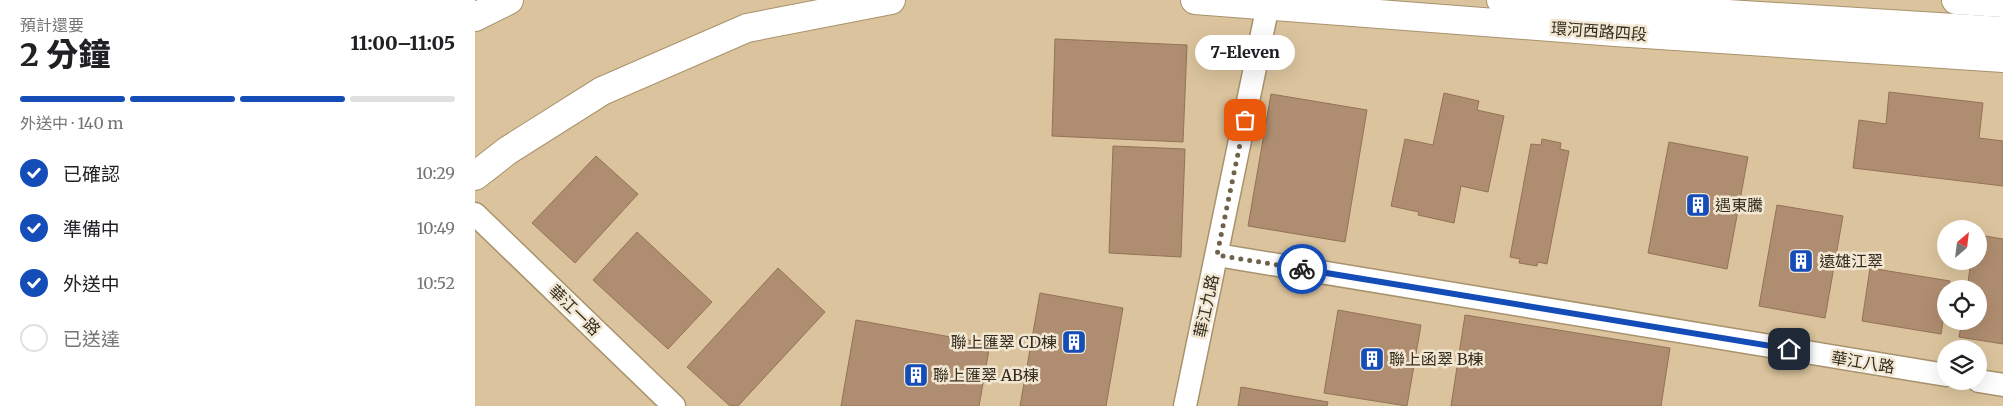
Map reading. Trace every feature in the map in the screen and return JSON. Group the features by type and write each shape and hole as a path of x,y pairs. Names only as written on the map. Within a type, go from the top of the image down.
{"main road":[{"path":"475,17 509,0"},
{"path":"475,176 507,151 602,90 747,28 891,0"},
{"name":"環河西路四段","path":"1195,0 1269,3 1615,32 2003,58"},
{"path":"1501,0 2003,32"},
{"path":"1956,0 2003,3"}],"street":[{"name":"華江九路","path":"1185,406 1269,3"},
{"name":"華江一路","path":"475,214 674,406"},
{"name":"華江八路","path":"1217,255 1937,374"},
{"path":"1987,382 2003,385"}],"building":[{"path":"1055,39 1187,45 1183,142 1052,136"},
{"path":"1889,92 1983,103 1979,138 2003,141 2003,186 1853,168 1859,120 1886,124"},
{"path":"1444,93 1479,101 1477,110 1504,116 1488,192 1461,186 1454,223 1418,215 1419,212 1391,206 1405,139 1433,145"},
{"path":"1271,94 1367,110 1345,242 1248,226"},
{"path":"1542,139 1561,143 1560,149 1569,151 1547,264 1538,262 1537,266 1519,263 1520,259 1510,257 1531,144 1541,145"},
{"name":"遇東騰","path":"1669,142 1748,157 1727,269 1648,253"},
{"path":"1113,146 1185,149 1181,257 1109,253"},
{"path":"596,156 638,194 575,263 532,223"},
{"name":"遠雄江翠","path":"1777,205 1843,216 1825,318 1759,306"},
{"path":"637,232 712,302 668,349 593,280"},
{"path":"1987,236 2003,239 2003,344 1959,337 1960,330 1987,330 1987,280 1968,280 1970,270 1987,270"},
{"path":"778,268 825,312 738,406 730,406 687,367"},
{"path":"1870,268 1944,280 1937,280 1937,330 1942,330 1941,334 1862,321"},
{"name":"聯上匯翠 CD棟","path":"1040,293 1123,308 1106,406 1020,406"},
{"name":"聯上函翠 B棟","path":"1338,310 1421,325 1407,406 1324,393"},
{"path":"1465,315 1670,348 1661,406 1451,406"},
{"name":"聯上匯翠 AB棟","path":"856,320 990,344 979,406 841,406"},
{"path":"1241,387 1328,402 1327,406 1238,406"}],"way so far":[{"path":"1245,120 1217,255 1302,269"}],"place":[{"name":"7-Eleven","path":"1245,120"},
{"name":"遇東騰","path":"1698,205"},
{"name":"遠雄江翠","path":"1801,261"},
{"name":"聯上匯翠 CD棟","path":"1074,342"},
{"name":"聯上函翠 B棟","path":"1372,359"},
{"name":"聯上匯翠 AB棟","path":"916,375"}],"route":[{"path":"1302,269 1789,349"}]}
